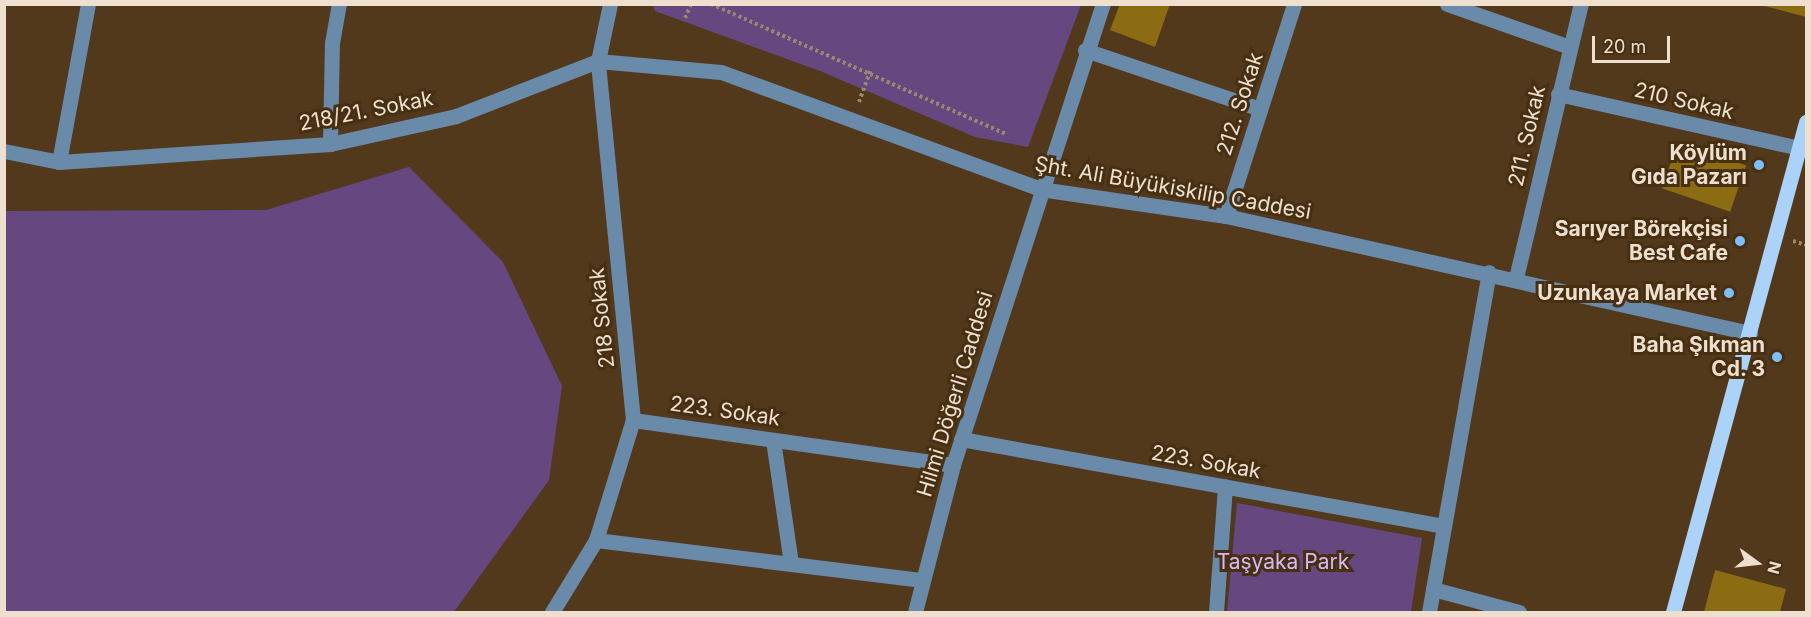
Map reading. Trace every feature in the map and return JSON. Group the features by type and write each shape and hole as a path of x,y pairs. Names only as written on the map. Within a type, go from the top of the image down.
{"main road":[{"path":"1673,612 1806,122"}],"street":[{"path":"59,162 88,4"},
{"path":"330,144 332,42 339,4"},
{"name":"218 Sokak","path":"552,612 596,540 633,420 598,61 610,4"},
{"name":"Hilmi Döğerli Caddesi","path":"915,612 961,439 1085,50 1103,4"},
{"name":"212. Sokak","path":"1226,216 1294,4"},
{"path":"1447,4 1570,47"},
{"name":"211. Sokak","path":"1516,278 1581,4"},
{"path":"1085,50 1260,109"},
{"name":"218/21. Sokak","path":"4,151 59,162 330,144 456,116 598,61"},
{"name":"Şht. Ali Büyükiskilip Caddesi","path":"598,61 722,72 854,117 1040,189 1226,216 1516,278 1750,333"},
{"name":"210 Sokak","path":"1558,94 1800,148"},
{"path":"1429,612 1489,272"},
{"name":"223. Sokak","path":"633,420 953,465"},
{"name":"223. Sokak","path":"961,439 1443,526"},
{"path":"773,440 791,564"},
{"path":"1216,612 1225,486"},
{"path":"596,540 923,580"},
{"path":"1433,589 1519,612"}],"path":[{"path":"686,18 691,4"},
{"path":"711,4 870,71 1006,134"},
{"path":"854,117 870,71"}],"green space":[{"path":"653,5 1081,5 1028,147 975,137 820,71 655,11"},
{"path":"409,167 503,262 562,386 549,480 454,612 5,612 5,211 266,210"},
{"name":"Taşyaka Park","path":"1237,503 1422,538 1411,612 1227,612"}],"building":[{"path":"1120,4 1170,4 1155,47 1110,30"},
{"path":"1806,4 1806,17 1761,5"},
{"path":"1678,142 1746,165 1730,212 1662,188"},
{"path":"1715,570 1786,589 1780,612 1704,612"}],"place":[{"name":"Köylüm Gıda Pazarı","path":"1759,165"},
{"name":"Sarıyer Börekçisi Best Cafe","path":"1740,241"},
{"name":"Uzunkaya Market","path":"1729,293"},
{"name":"Baha Şıkman Cd. 3","path":"1777,357"}]}
